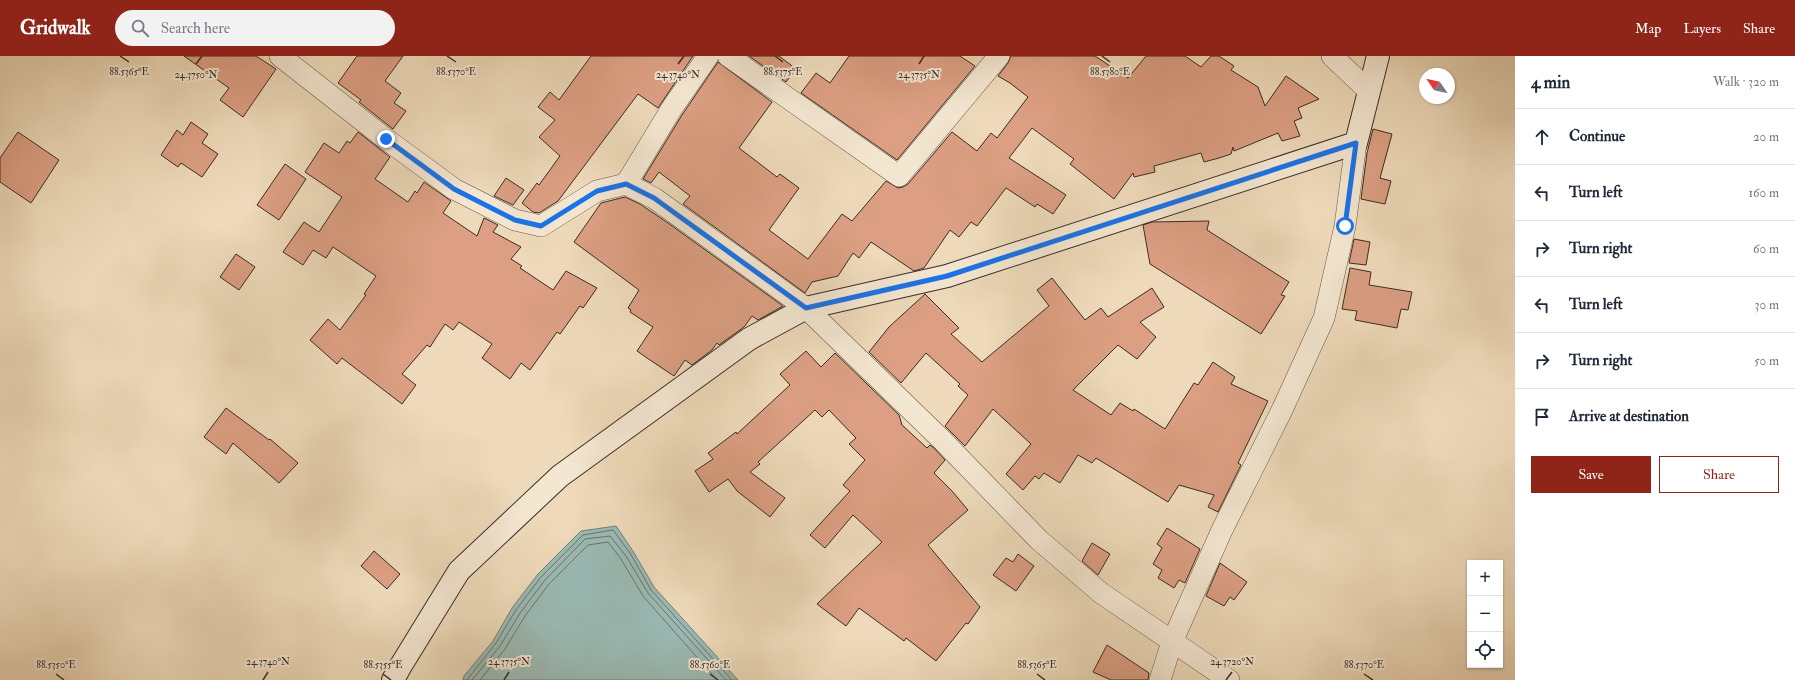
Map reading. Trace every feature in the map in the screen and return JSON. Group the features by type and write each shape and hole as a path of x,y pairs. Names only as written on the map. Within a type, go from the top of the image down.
{"street":[{"path":"280,56 386,139 454,189 515,220 541,226 597,191 626,184 654,198 806,308 942,440 1040,540 1101,593 1230,680"},
{"path":"626,184 672,108 708,56"},
{"path":"728,56 899,176 1000,56"},
{"path":"1332,56 1369,91"},
{"path":"1160,680 1172,642 1222,530 1282,410 1324,318 1345,226 1356,143 1378,56"},
{"path":"394,680 400,667 459,571 560,476 749,339 806,308 947,276 1356,143"}],"water":[{"path":"616,526 633,551 654,587 738,680 463,680 464,676 493,641 512,608 538,574 581,531"}],"building":[{"path":"184,56 256,56 276,69 243,117 220,100 229,88"},
{"path":"357,56 403,56 385,81 401,93 394,103 406,111 393,129 359,102 361,100 338,83"},
{"path":"591,56 693,56 658,108 638,94 558,201 539,213 533,212 522,203 537,183 539,185 560,156 539,137 555,120 538,107 550,92 559,100"},
{"path":"749,56 779,56 796,69 786,82"},
{"path":"849,56 960,56 975,66 897,160 801,93 816,73 830,83"},
{"path":"1011,56 1095,56 1128,78 1146,56 1185,56 1201,67 1211,56 1219,56 1234,66 1231,70 1258,87 1265,106 1286,76 1319,99 1298,108 1302,118 1294,121 1300,136 1282,141 1278,133 1234,151 1233,147 1231,154 1219,158 1204,162 1201,153 1154,166 1155,172 1134,177 1133,173 1114,199 1070,164 1074,159 1032,128 1009,158 1066,195 1053,214 1037,204 1035,207 1006,188 977,226 971,222 959,237 950,230 924,268 914,271 871,242 859,258 853,253 838,276 812,282 805,293 683,204 690,196 659,172 651,183 643,179 682,115 718,62 772,102 739,148 777,177 780,174 799,188 769,230 808,259 842,214 852,221 886,181 898,188 908,184 952,132 977,151 991,133 997,138 1028,97 998,76 1008,63"},
{"path":"191,122 208,134 202,143 218,154 202,177 181,163 178,167 161,155 177,130 183,135"},
{"path":"1373,129 1392,134 1380,178 1391,181 1385,204 1361,199 1367,153"},
{"path":"18,132 59,160 31,203 0,182 0,158"},
{"path":"358,132 390,157 375,179 408,202 415,191 417,193 424,182 451,201 443,213 477,236 484,218 498,225 493,232 521,247 511,259 522,266 520,268 553,290 566,271 597,288 583,308 580,306 560,334 557,332 530,370 521,363 510,379 482,358 492,344 459,322 453,330 445,324 430,347 427,345 402,374 416,385 402,404 342,358 337,364 310,340 328,319 340,330 366,295 364,294 376,276 333,247 326,258 313,250 303,265 283,252 304,222 319,232 342,197 305,172 324,143 339,153 347,141 350,143"},
{"path":"285,164 306,179 279,220 257,205"},
{"path":"506,178 524,190 513,205 494,196"},
{"path":"625,197 640,204 668,223 783,306 758,320 752,316 744,327 719,345 717,343 712,350 692,365 685,360 674,376 647,358 637,351 653,327 630,312 631,310 628,308 639,290 574,242 601,203"},
{"path":"1209,221 1207,230 1289,282 1281,295 1285,296 1261,334 1150,264 1143,225 1152,222"},
{"path":"1354,239 1370,242 1366,265 1349,263"},
{"path":"236,254 255,267 239,290 220,277"},
{"path":"1350,268 1371,272 1369,285 1412,292 1408,310 1401,309 1397,328 1355,320 1357,311 1342,309"},
{"path":"1052,278 1085,320 1101,308 1108,317 1152,288 1164,307 1140,322 1156,337 1137,359 1118,345 1073,390 1111,415 1120,403 1133,411 1134,409 1165,429 1194,383 1198,385 1213,362 1235,377 1231,384 1268,401 1238,463 1241,465 1218,512 1208,507 1214,495 1179,485 1168,502 1096,458 1092,463 1078,455 1060,483 1044,473 1039,479 1035,476 1023,490 1006,474 1031,444 993,409 965,446 945,426 968,395 958,386 960,384 926,353 901,383 869,352 889,327 925,294 959,328 951,334 982,362 1049,306 1037,290"},
{"path":"806,351 821,367 835,353 899,415 902,425 927,448 930,445 934,448 945,460 934,473 968,510 928,545 980,607 968,624 966,623 936,661 906,638 904,641 859,608 846,626 817,604 882,542 853,515 825,548 810,535 850,491 843,485 865,460 849,444 856,438 829,410 822,417 815,410 758,462 760,464 750,472 785,498 770,517 737,491 728,479 709,492 695,471 713,459 708,453 736,432 737,434 790,385 780,374"},
{"path":"226,408 269,440 270,439 298,463 279,483 233,443 226,454 204,437"},
{"path":"1167,528 1200,549 1185,583 1179,580 1174,588 1158,578 1162,570 1153,564 1162,548 1157,544"},
{"path":"1092,543 1110,554 1098,575 1082,561"},
{"path":"374,551 400,574 387,589 361,566"},
{"path":"1018,554 1034,566 1016,591 993,575 1006,558 1013,562"},
{"path":"1220,563 1247,582 1234,600 1230,597 1224,606 1206,596"},
{"path":"1107,645 1149,673 1148,680 1111,680 1093,672"}],"route":[{"path":"386,139 454,189 515,220 541,226 597,191 626,184 654,198 806,308 947,276 1356,143 1345,226"}]}
